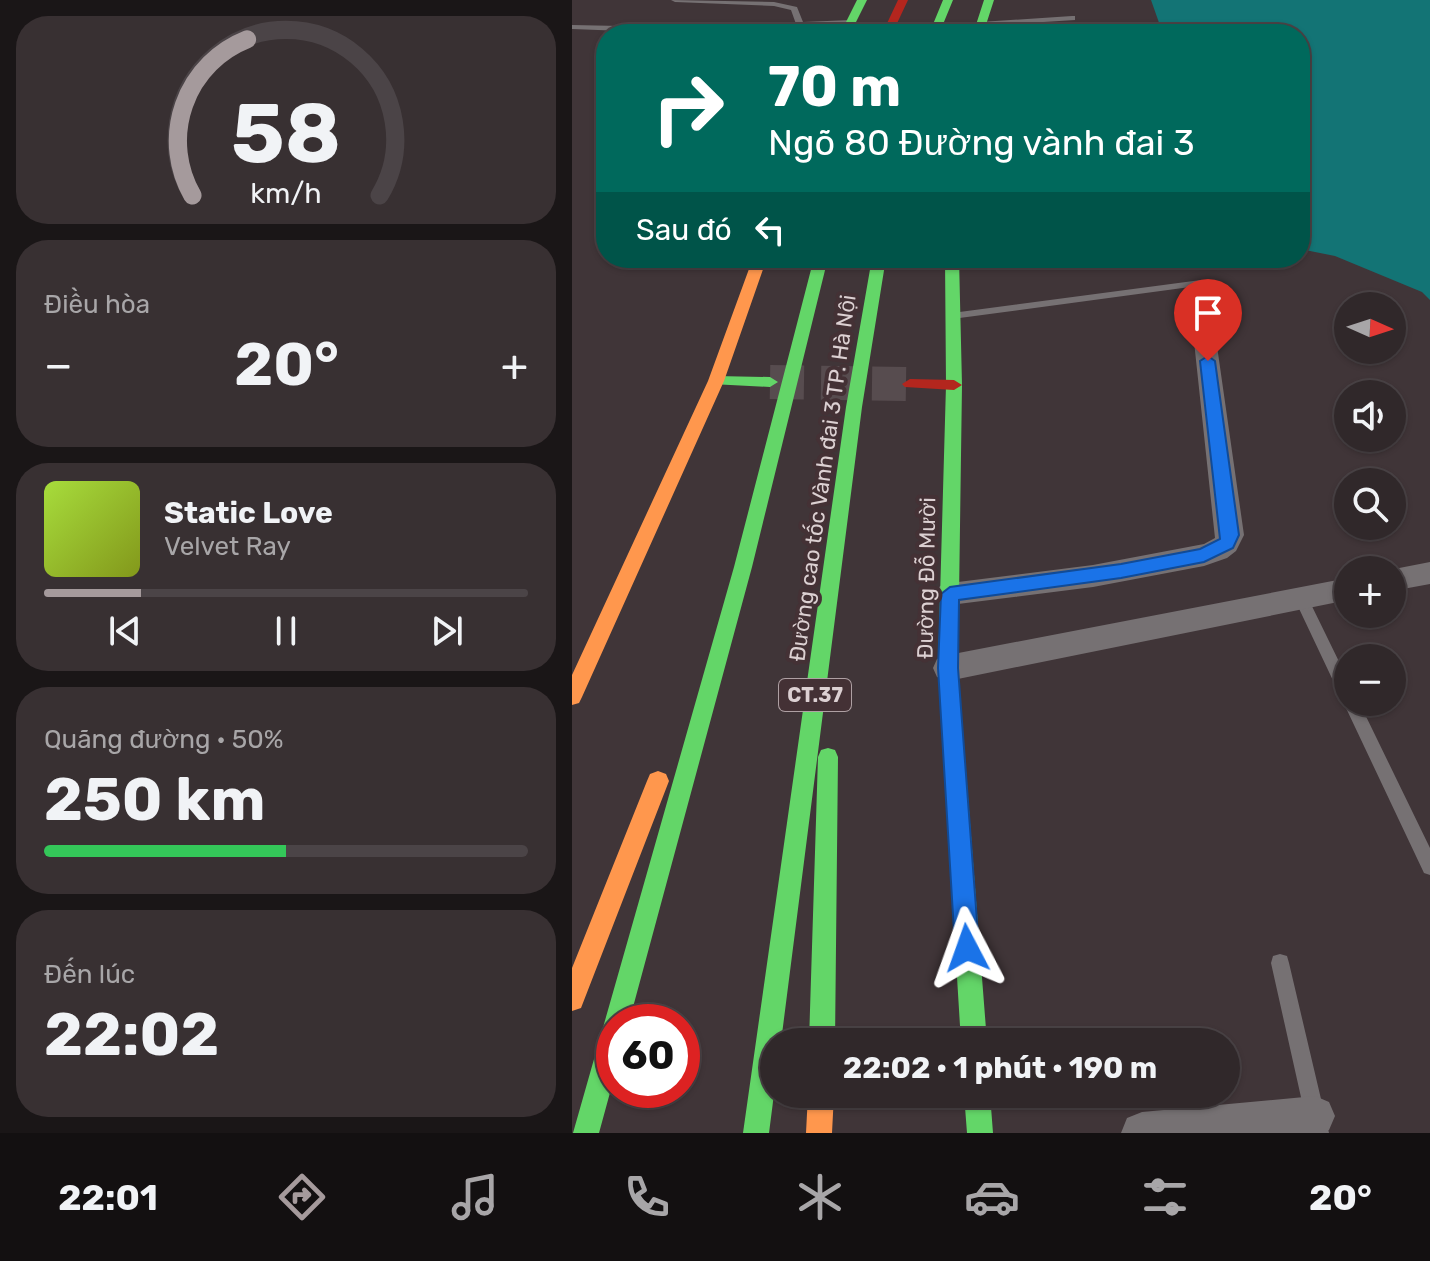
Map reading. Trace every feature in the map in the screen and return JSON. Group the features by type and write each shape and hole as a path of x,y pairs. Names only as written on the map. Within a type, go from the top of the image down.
{"main road":[{"path":"850,24 862,0"},
{"path":"892,24 903,0"},
{"path":"938,24 948,0"},
{"path":"981,24 989,0"},
{"path":"572,697 716,381 756,268"},
{"name":"Đường cao tốc Vành đai 3 TP. Hà Nội","path":"622,1004 743,567 818,268"},
{"name":"Đường cao tốc Vành đai 3 TP. Hà Nội","path":"756,1133 824,628 878,268"},
{"name":"Đường Đỗ Mười","path":"952,268 954,385 948,668 973,1028"},
{"path":"716,381 770,382"},
{"path":"910,384 954,385"},
{"path":"679,729 743,567"},
{"path":"822,1028 829,821 824,628"},
{"path":"572,999 667,759"},
{"path":"586,1133 596,1097"},
{"path":"819,1133 820,1108"}],"street":[{"path":"950,594 1121,571 1204,555 1226,544 1230,535 1204,332"},
{"path":"1406,577 1430,573"},
{"path":"948,668 1334,592"},
{"path":"1142,1133 1317,1125"}],"lane":[{"path":"675,0 774,4 794,9 800,24"},
{"path":"1021,24 1072,18"},
{"path":"572,27 596,27"},
{"path":"952,316 1201,283"},
{"path":"1301,598 1334,667"},
{"path":"1358,716 1430,867"},
{"path":"1280,963 1317,1125"}],"water":[{"path":"1151,0 1430,0 1430,300 1422,292 1335,256 1310,251 1310,24 1159,24"}],"tunnel":[{"path":"770,382 910,384"}],"traffic: fast":[{"path":"850,24 862,0"},
{"path":"938,24 948,0"},
{"path":"981,24 989,0"},
{"path":"622,1004 743,567 818,268"},
{"path":"756,1133 854,407 877,268"},
{"path":"952,268 954,385 948,668 973,1028"},
{"path":"716,381 770,382"},
{"path":"822,1028 828,757"},
{"path":"586,1133 596,1097"},
{"path":"978,1108 980,1133"}],"traffic: slow":[{"path":"572,697 716,381 756,268"},
{"path":"572,999 658,781"},
{"path":"819,1133 820,1108"}],"traffic: jam":[{"path":"892,24 903,0"},
{"path":"910,384 954,385"}],"route":[{"path":"967,948 948,668 950,594 1121,571 1204,555 1226,544 1230,535 1208,361"}]}
